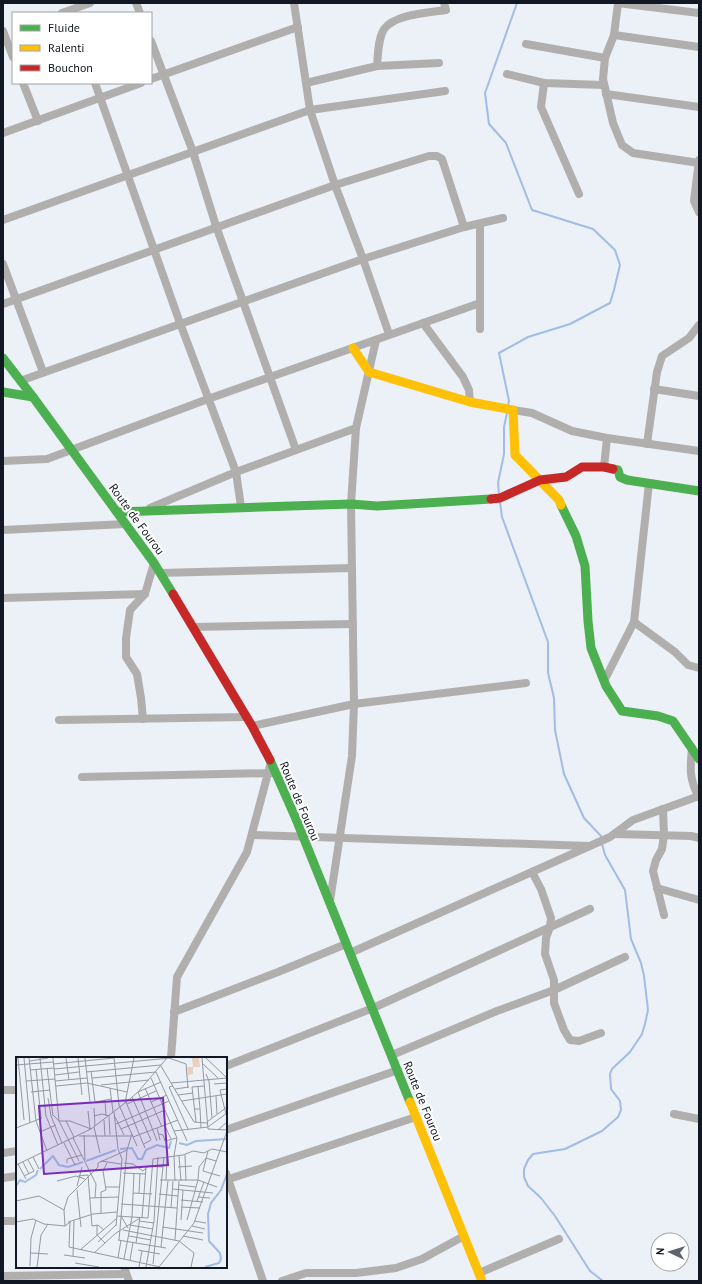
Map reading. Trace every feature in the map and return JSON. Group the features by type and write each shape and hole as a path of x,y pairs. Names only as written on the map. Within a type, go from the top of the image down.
{"street":[{"path":"66,10 90,3"},
{"path":"294,3 310,110 335,185 389,334"},
{"path":"376,66 380,40 384,30 390,23 404,17 446,10 444,3"},
{"path":"699,13 618,3 614,35 605,58 603,79 613,123 622,145 633,153 699,163"},
{"path":"152,79 298,27"},
{"path":"3,33 12,55"},
{"path":"614,35 699,47"},
{"path":"152,44 193,152 216,226 296,450"},
{"path":"526,44 605,58"},
{"path":"306,83 376,66 439,63"},
{"path":"506,74 544,83 604,85"},
{"path":"544,83 541,107 579,194"},
{"path":"23,84 38,121"},
{"path":"95,84 180,324 236,472 240,507"},
{"path":"3,133 138,84"},
{"path":"3,220 310,110 445,91"},
{"path":"606,94 699,107"},
{"path":"3,304 155,250 216,226 335,185 429,156 437,156 442,158 464,228"},
{"path":"699,160 694,201 699,212"},
{"path":"20,381 363,259 464,228 503,218"},
{"path":"480,224 480,330"},
{"path":"3,264 43,372"},
{"path":"3,461 47,459 270,376 480,303"},
{"path":"424,323 463,377 469,390 470,402"},
{"path":"647,444 654,389 662,356 689,338 699,325"},
{"path":"330,903 352,756 354,704 351,504 356,428 376,340"},
{"path":"353,348 368,372 470,402 532,413 572,432 699,451"},
{"name":"Route de Fourou","path":"3,358 72,449 154,563 252,726 271,762 272,773 303,836 481,1277"},
{"path":"654,389 699,396"},
{"path":"3,392 32,397"},
{"path":"513,410 515,455 559,500 576,536 585,566 591,648 604,681 622,711 658,716 672,721 699,759"},
{"path":"144,511 236,472 356,428"},
{"path":"604,467 607,438"},
{"path":"117,512 351,504 377,506 500,498 540,480 566,477 582,467 604,467 618,470 620,477 627,480 699,491"},
{"path":"604,681 634,622 649,483"},
{"path":"3,530 125,524"},
{"path":"143,719 137,674 126,656 126,638 130,610 145,594 154,563"},
{"path":"160,573 352,568"},
{"path":"3,598 145,594"},
{"path":"634,622 675,652 688,665 699,668"},
{"path":"193,627 353,624"},
{"path":"252,726 354,704 526,683"},
{"path":"59,720 246,717"},
{"path":"174,1012 348,949 594,845 615,834 632,820 699,796 693,786 690,769 692,748"},
{"path":"82,777 272,773 247,852 177,977 171,1057"},
{"path":"663,809 664,835 662,849 656,860 653,871 664,915"},
{"path":"615,834 691,836 699,838"},
{"path":"252,835 594,845"},
{"path":"532,872 545,899 551,918 550,927 546,938 545,954 554,980 554,1003 564,1030 570,1040 579,1041 601,1033"},
{"path":"657,888 699,900"},
{"path":"227,1066 373,1008 590,909"},
{"path":"392,1055 496,1011 554,990 626,957"},
{"path":"227,1130 398,1070"},
{"path":"3,1090 16,1090"},
{"path":"674,1114 699,1119"},
{"path":"263,1281 227,1178 416,1117"},
{"path":"3,1153 16,1151"},
{"path":"3,1178 16,1176"},
{"path":"3,1221 16,1221"},
{"path":"282,1281 306,1273 356,1273 396,1268 422,1259 464,1236"},
{"path":"481,1277 559,1239"},
{"path":"3,1276 126,1274"}],"waterway":[{"path":"508,405 509,401 499,353 528,337 570,324 610,303 620,265 615,250 593,229 532,210 506,143 489,124 485,93 517,3"},
{"path":"499,494 498,483 504,454 504,427 507,413"},
{"path":"500,502 502,517 548,642 548,673 554,698 555,730 564,774 584,818 601,836 601,839"},
{"path":"602,844 605,855 625,890 631,939 641,963 644,976 648,1010 645,1024 642,1034 630,1052 612,1069 610,1074 611,1089 620,1101 621,1110 618,1117 602,1131 565,1149 533,1154 528,1160 524,1169 524,1177 528,1186 541,1198 555,1216 590,1271 603,1281"}],"traffic: fast":[{"path":"3,358 33,397"},
{"path":"3,392 33,397 154,563 173,594"},
{"path":"613,469 618,470 620,477 627,480 699,491"},
{"path":"117,512 351,504 377,506 491,499"},
{"path":"561,505 576,536 585,566 591,648 606,686 622,711 658,716 673,721 699,759"},
{"path":"270,760 296,819 410,1102"}],"traffic: slow":[{"path":"353,348 369,372 470,402 513,410 515,455 559,500 561,505"},
{"path":"410,1102 482,1281"}],"traffic: jam":[{"path":"491,499 500,498 540,480 566,477 582,467 604,467 613,469"},
{"path":"173,594 252,726 270,760"}]}
